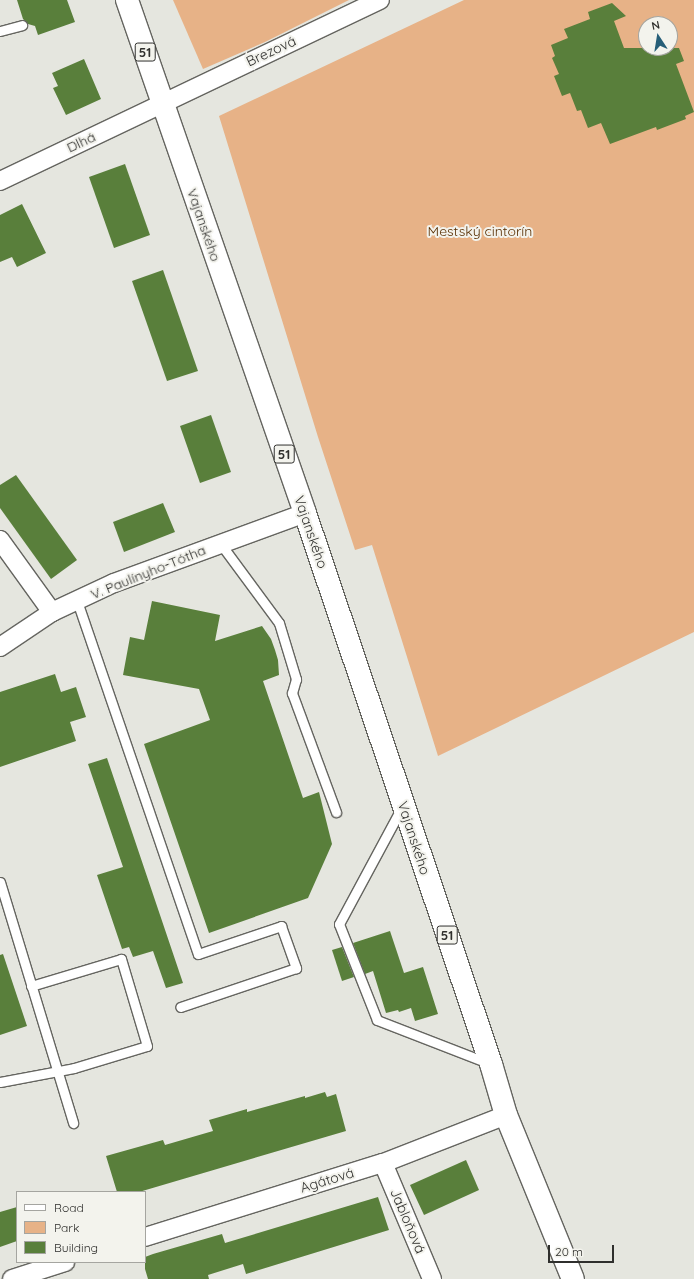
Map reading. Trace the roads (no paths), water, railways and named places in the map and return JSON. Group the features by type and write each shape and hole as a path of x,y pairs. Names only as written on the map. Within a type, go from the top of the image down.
{"main road":[{"name":"Vajanského","path":"127,0 304,513 491,1064"},
{"name":"51","path":"491,1064 506,1115 573,1279"}],"street":[{"name":"Brezová","path":"162,104 380,0"},
{"name":"Dlhá","path":"0,181 162,104"},
{"name":"V. Paulínyho-Tótha","path":"0,647 52,612 114,583 304,513"},
{"path":"0,540 52,612"},
{"name":"Agátová","path":"146,1237 383,1163 506,1115"},
{"name":"Jabloňová","path":"383,1163 432,1279"},
{"path":"12,1279 62,1263"}],"lane":[{"path":"0,31 22,25"},
{"path":"220,543 279,622 296,679 292,693 336,812"},
{"path":"77,601 198,954 281,926 296,968 180,1007"},
{"path":"403,805 339,924 377,1020 491,1064"},
{"path":"0,882 73,1123"},
{"path":"0,1082 57,1071 147,1046 121,959 31,986"}],"park label":[{"name":"Mestský cintorín","path":"480,231"}]}
